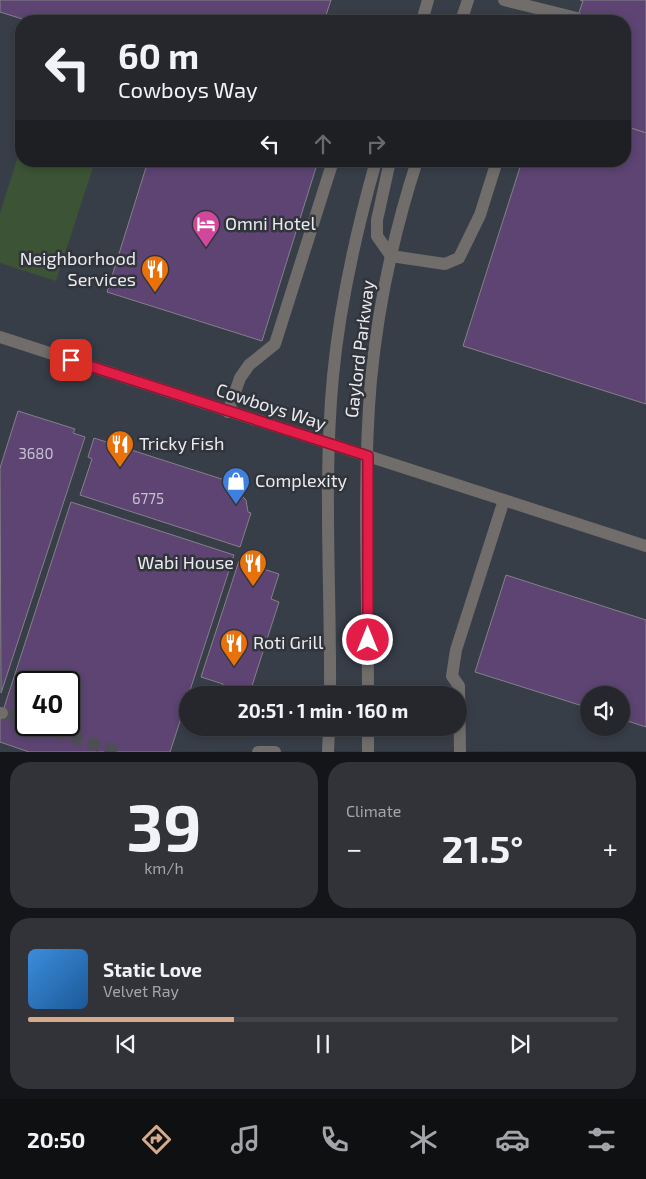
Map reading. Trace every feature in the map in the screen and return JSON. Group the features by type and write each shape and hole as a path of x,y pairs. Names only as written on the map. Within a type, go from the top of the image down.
{"street":[{"path":"424,15 428,0"},
{"path":"463,15 468,0"},
{"path":"504,0 530,3 568,15"},
{"path":"530,3 535,15"},
{"path":"228,412 240,378 249,365 275,344 331,167"},
{"name":"Gaylord Parkway","path":"330,686 329,444 333,377 345,288 354,243 374,167"},
{"path":"389,167 377,220 377,236 391,256 445,264 459,258 480,215 495,167"},
{"name":"Gaylord Parkway","path":"368,686 368,456 372,370 391,256 415,167"},
{"name":"Cowboys Way","path":"1,341 368,456 646,546"},
{"path":"460,752 459,686 452,676 456,650 504,500"},
{"path":"328,752 329,736"},
{"path":"368,736 368,752"},
{"path":"258,752 274,752"}],"shaded area":[{"path":"0,0 646,0 646,751 0,752"}],"green space":[{"path":"15,166 93,167 56,281 0,263 0,213"}],"building":[{"path":"0,0 331,0 326,15 15,15 15,17 0,12"},
{"path":"580,0 646,0 646,133 631,128 631,15 578,15 583,1"},
{"path":"631,128 646,133 646,404 463,346 520,167 631,167"},
{"name":"Omni Hotel","path":"146,167 316,167 262,341 107,292"},
{"path":"18,411 75,429 73,433 85,437 1,693 0,468"},
{"path":"94,438 234,483 234,486 239,488 238,492 246,500 248,512 251,513 240,547 80,495 92,459 88,457"},
{"path":"71,502 234,555 191,686 179,686 179,724 170,752 29,752 0,742 0,720 15,674 15,736 80,736 80,671 16,671"},
{"path":"239,561 279,574 271,599 279,602 252,686 222,686 223,684 201,677"},
{"path":"506,575 646,620 646,727 630,722 630,686 580,686 580,705 475,672"}],"tunnel":[{"path":"2,713 15,717"},
{"path":"70,736 117,752"}],"place":[{"name":"Omni Hotel","path":"206,248"},
{"name":"Neighborhood Services","path":"155,293"},
{"name":"Tricky Fish","path":"120,468"},
{"name":"Complexity","path":"236,505"},
{"name":"Wabi House","path":"253,587"},
{"name":"Roti Grill","path":"234,667"}],"route":[{"path":"71,360 368,456 368,640"}]}
